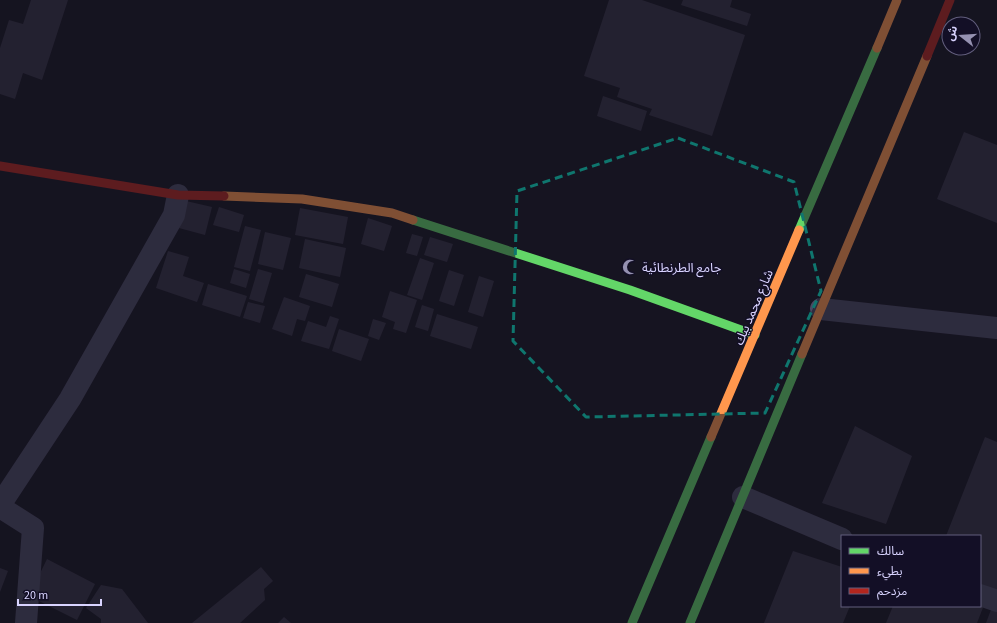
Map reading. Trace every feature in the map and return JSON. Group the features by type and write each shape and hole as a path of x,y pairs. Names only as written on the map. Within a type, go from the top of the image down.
{"main road":[{"name":"شارع محمد بيك","path":"632,623 897,0"},
{"path":"690,623 950,0"},
{"path":"0,166 178,195 302,199 392,213 630,290 755,335"}],"street":[{"path":"26,623 32,528 0,506 70,399 174,215 178,195"},
{"path":"821,309 997,328"},
{"path":"743,497 841,540"},
{"path":"981,595 997,601"}],"highlighted area":[{"path":"678,138 794,182 821,291 765,413 586,417 513,341 517,191"}],"building":[{"path":"31,0 68,0 42,80 23,73 15,99 0,94 0,48 9,20 23,24"},
{"path":"609,0 642,0 745,35 712,136 649,115 652,109 617,97 620,88 584,76"},
{"path":"683,0 732,0 730,7 751,14 747,26 681,5"},
{"path":"603,96 647,111 641,131 597,116"},
{"path":"964,132 997,145 997,223 937,199"},
{"path":"186,201 212,207 205,235 179,228"},
{"path":"219,207 244,215 239,232 213,225"},
{"path":"300,208 348,217 343,244 295,235"},
{"path":"368,218 392,226 384,251 361,244"},
{"path":"245,226 261,230 250,271 234,267"},
{"path":"265,232 291,238 283,270 258,264"},
{"path":"412,234 423,237 417,256 406,253"},
{"path":"430,237 453,244 447,262 424,255"},
{"path":"305,239 346,248 340,277 299,268"},
{"path":"168,251 189,257 183,276 204,283 197,302 156,288"},
{"path":"420,258 434,263 422,300 407,295"},
{"path":"234,269 250,274 246,288 230,283"},
{"path":"258,269 272,273 263,303 249,299"},
{"path":"449,270 464,275 454,306 439,301"},
{"path":"306,274 339,284 332,307 299,297"},
{"path":"479,276 494,281 483,317 468,312"},
{"path":"208,284 247,296 240,317 202,305"},
{"path":"390,291 417,300 406,333 393,329 395,322 382,317"},
{"path":"284,297 310,306 305,321 297,319 292,336 272,329"},
{"path":"248,302 265,306 260,323 243,318"},
{"path":"422,305 434,309 428,331 415,327"},
{"path":"437,314 478,327 471,349 430,336"},
{"path":"330,316 339,319 329,349 301,341 308,321 326,327"},
{"path":"373,319 386,323 379,340 368,336"},
{"path":"339,329 369,339 361,361 332,351"},
{"path":"855,426 912,456 886,524 822,503"},
{"path":"985,437 997,442 997,593 981,587 981,535 946,535"},
{"path":"793,551 841,567 841,607 850,607 843,623 764,623"},
{"path":"47,559 95,584 77,620 29,596"},
{"path":"261,567 273,581 264,589 265,600 240,623 192,623"},
{"path":"0,568 8,571 0,592"},
{"path":"101,585 122,589 148,623 101,623 101,619 86,608"},
{"path":"984,605 977,623 886,623 893,607 981,607"},
{"path":"992,607 997,608 997,623 986,623"},
{"path":"284,617 291,623 278,623"}],"traffic: fast":[{"path":"799,230 877,48"},
{"path":"413,220 630,290 755,335"},
{"path":"690,623 802,354"},
{"path":"632,623 711,437"}],"traffic: slow":[{"path":"877,48 897,0"},
{"path":"802,354 927,56"},
{"path":"224,196 302,199 392,213 413,220"},
{"path":"711,437 799,230"}],"traffic: jam":[{"path":"927,56 950,0"},
{"path":"0,166 178,195 224,196"}],"place":[{"name":"جامع الطرنطائية","path":"630,267"}]}
